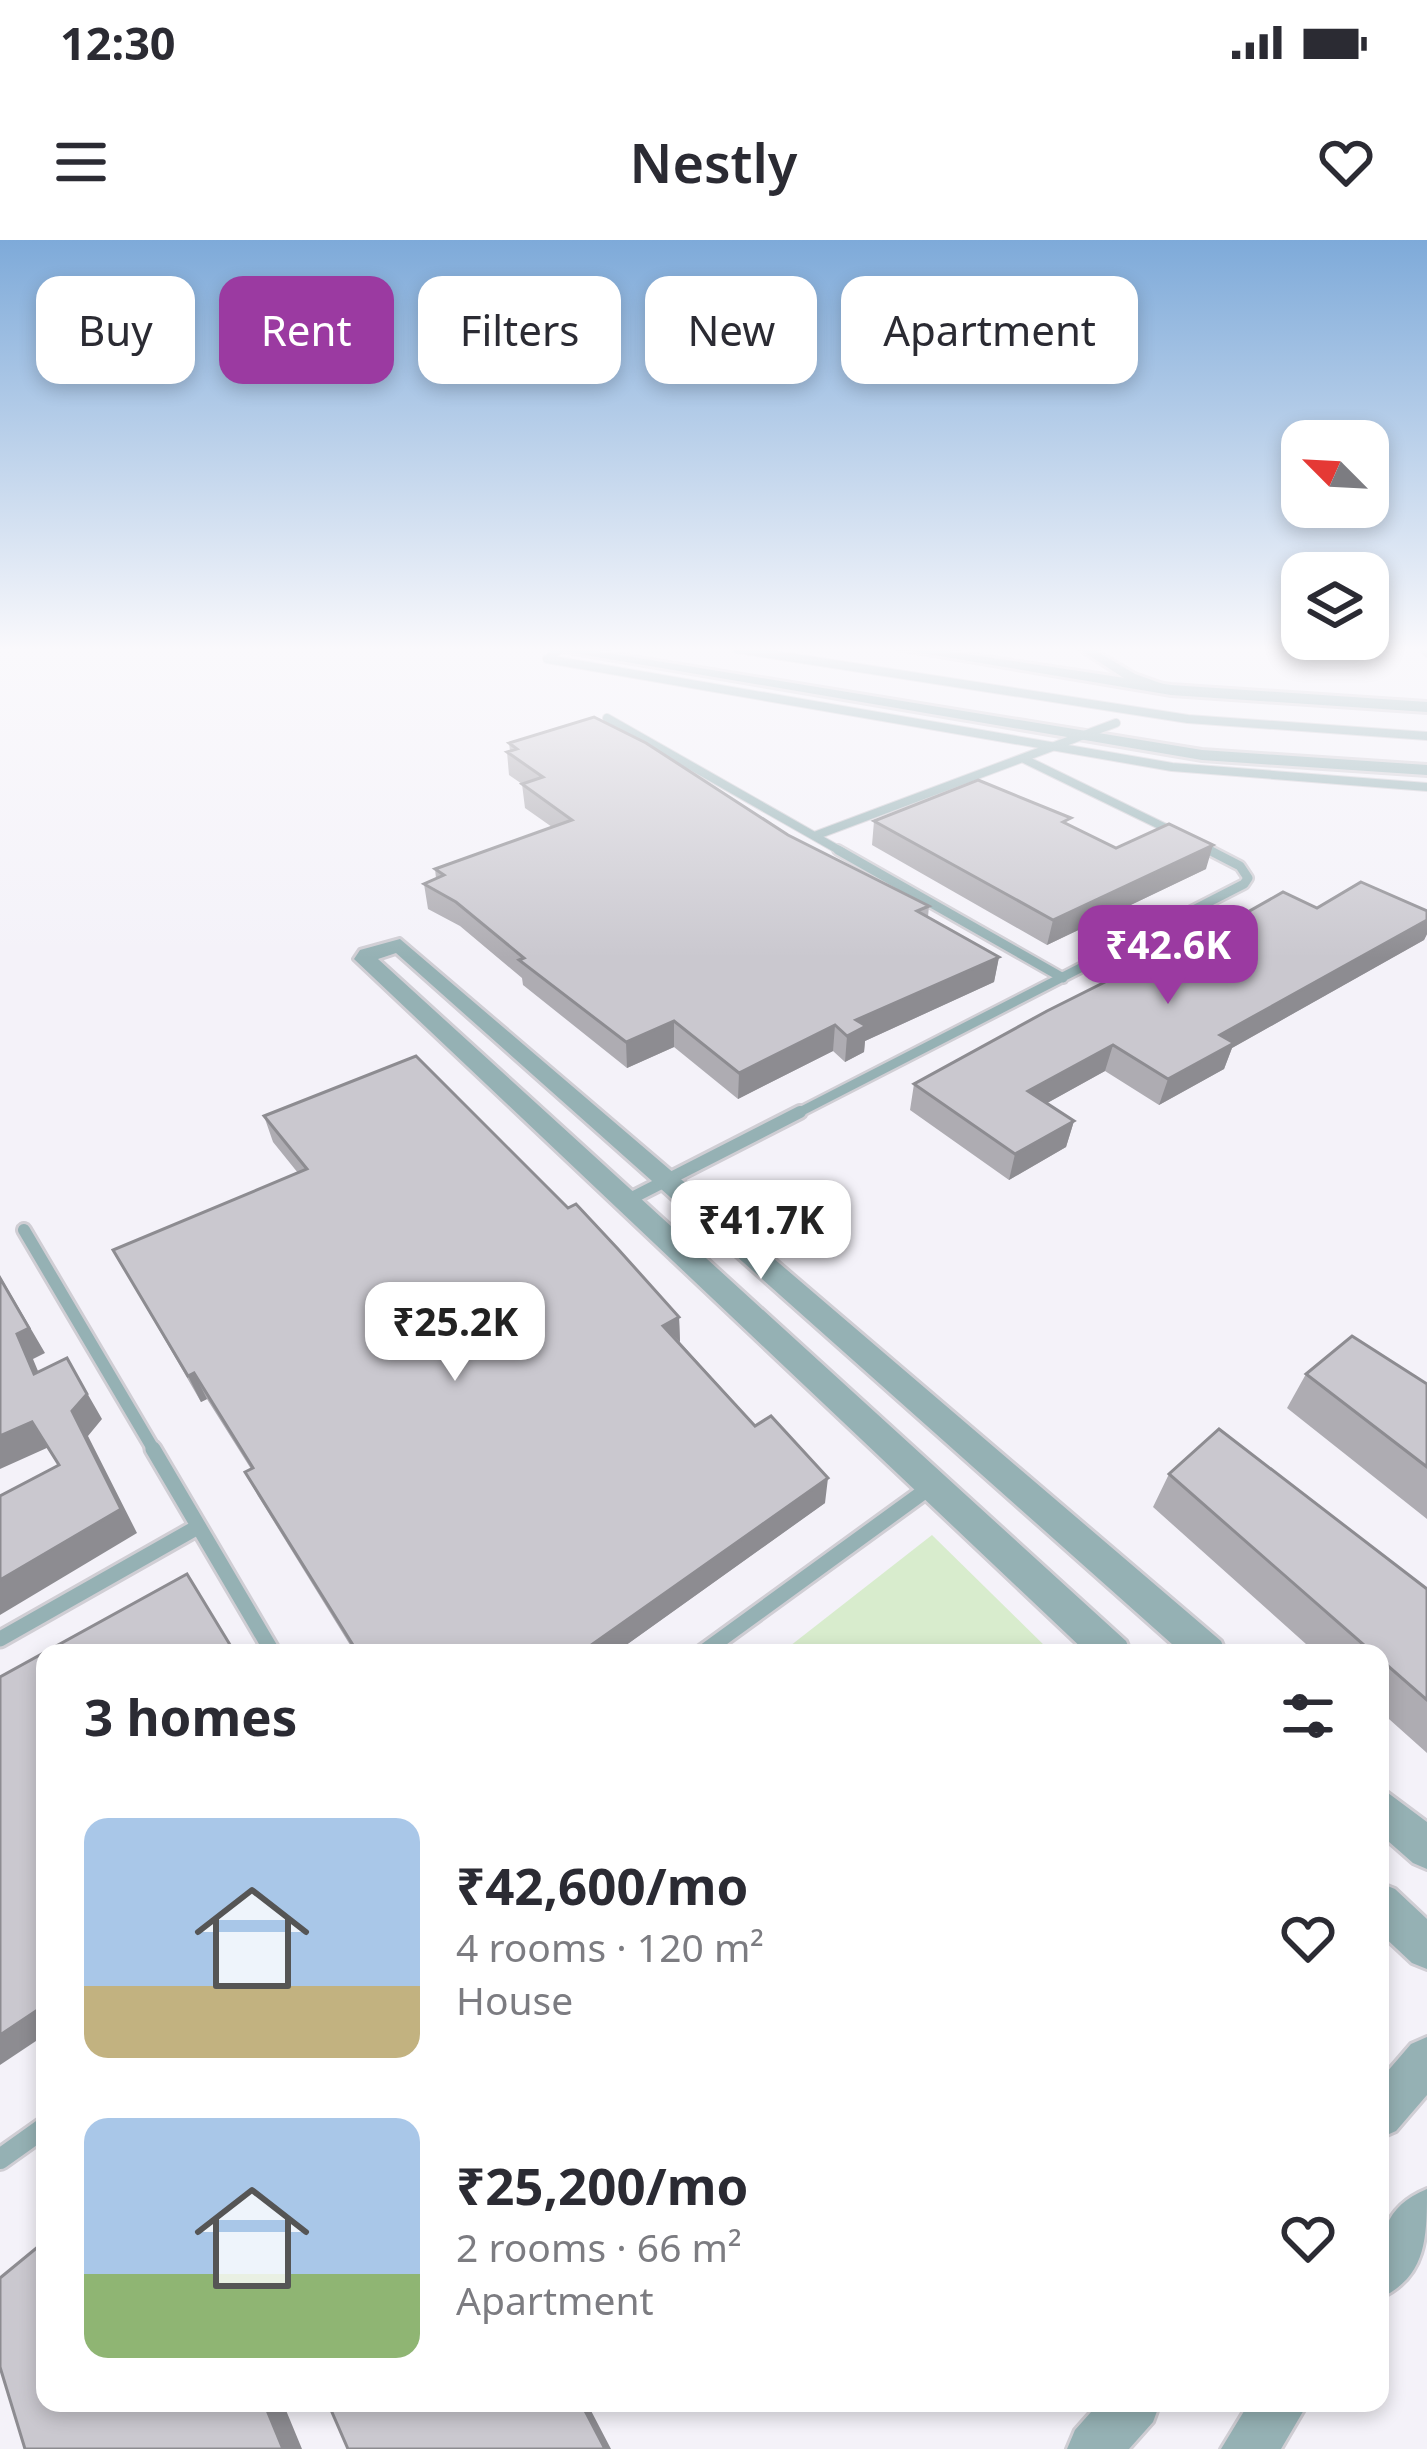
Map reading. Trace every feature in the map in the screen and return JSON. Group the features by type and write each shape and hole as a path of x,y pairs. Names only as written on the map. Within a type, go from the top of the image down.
{"street":[{"path":"1183,752 1427,770"},
{"path":"1103,1644 367,956 400,945 1198,1644"},
{"path":"1389,1815 1427,1849"},
{"path":"1389,1912 1427,1948"},
{"path":"1389,2104 1427,2060"},
{"path":"1389,2262 1427,2213"},
{"path":"1094,2449 1126,2412"},
{"path":"1248,2449 1275,2412"}],"lane":[{"path":"668,752 1063,978"},
{"path":"817,835 1041,752"},
{"path":"1085,752 1206,771 1427,787"},
{"path":"626,1201 1236,889 1248,878 1223,856 1024,759"},
{"path":"23,1230 267,1644"},
{"path":"714,1644 933,1486"},
{"path":"0,1639 196,1528"},
{"path":"0,2159 36,2133"}],"green space":[{"path":"932,1535 1043,1644 793,1644"}],"building":[{"path":"507,752 660,752 788,835 929,906 917,911 999,957 856,1020 866,1026 847,1036 835,1025 739,1073 674,1021 626,1042 519,960 524,958 456,902 424,884 444,875 435,869 572,820 522,784 543,777"},
{"path":"978,780 1071,818 1063,822 1116,848 1169,824 1213,845 1053,920 874,821"},
{"path":"1361,882 1427,911 1427,920 1220,1035 1234,1043 1168,1079 1113,1045 1028,1091 1074,1121 1015,1154 914,1084 1047,1011 1171,949 1177,952 1283,892 1317,908"},
{"path":"416,1056 568,1208 576,1204 618,1249 679,1317 663,1326 755,1426 771,1416 828,1478 593,1644 352,1644 245,1472 253,1468 194,1373 188,1376 113,1250 307,1169 264,1116"},
{"path":"0,1278 29,1328 17,1334 34,1374 67,1358 87,1394 72,1411 121,1509 0,1580 0,1496 59,1465 32,1422 0,1436"},
{"path":"1352,1336 1427,1384 1427,1467 1306,1374"},
{"path":"1219,1429 1427,1589 1427,1700 1389,1667 1389,1644 1363,1644 1169,1474"},
{"path":"187,1574 230,1644 60,1644"},
{"path":"36,1657 36,2011 0,2035 0,1677"},
{"path":"36,2248 36,2412 268,2412 283,2449 25,2449 0,2367 0,2278"},
{"path":"332,2412 586,2412 605,2449 348,2449"}]}
